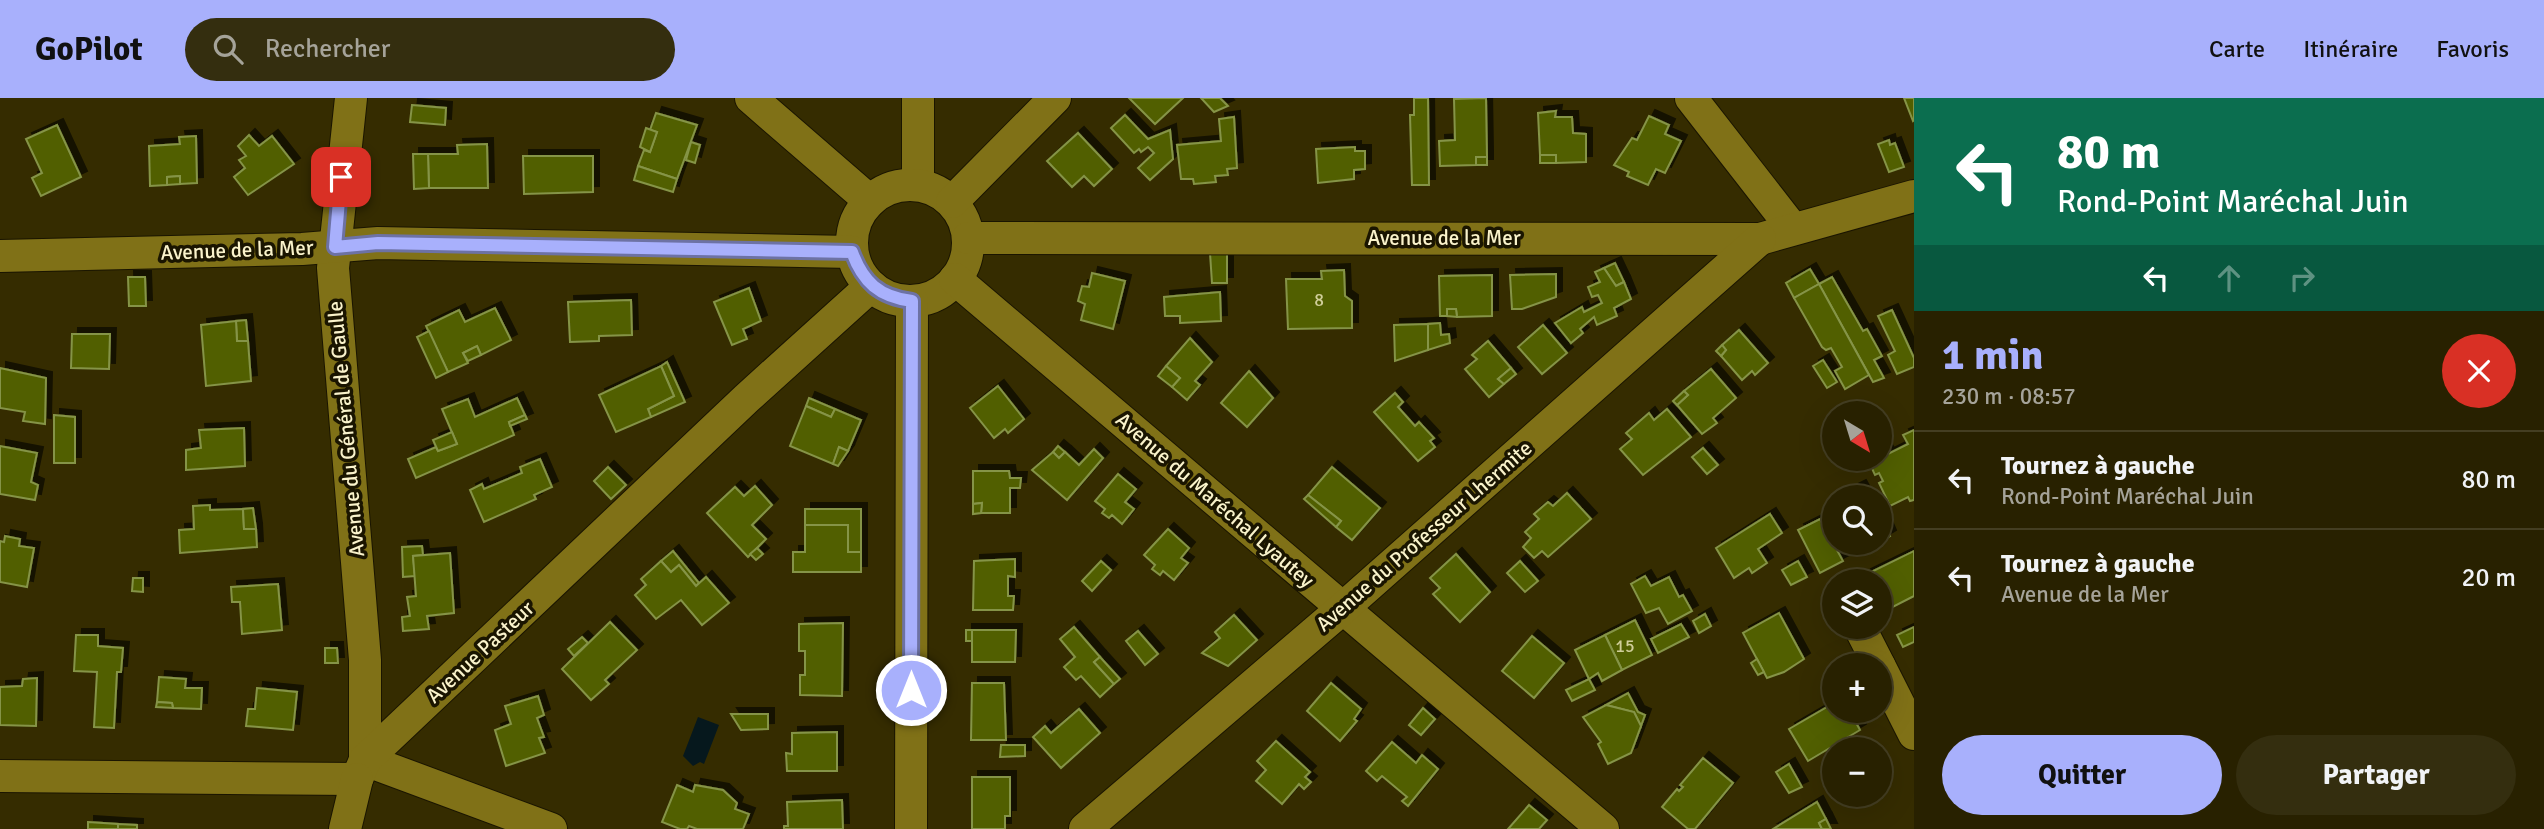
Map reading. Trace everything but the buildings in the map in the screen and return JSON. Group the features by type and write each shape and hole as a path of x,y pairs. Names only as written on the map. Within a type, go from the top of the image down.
{"street":[{"name":"Avenue du Général de Gaulle","path":"345,829 361,770 365,660 333,268 351,98"},
{"path":"751,98 870,201"},
{"path":"918,98 918,185"},
{"path":"952,202 1055,98"},
{"path":"1691,98 1793,229"},
{"path":"901,185 918,185 936,191 952,202 963,219 968,238 963,266 956,279 928,298 912,301 883,295 871,286 859,271 852,252 855,224 870,201 884,190 901,185"},
{"name":"Avenue de la Mer","path":"968,238 1759,239 1914,196"},
{"name":"Avenue du Professeur Lhermite","path":"1085,829 1342,609 1759,239"},
{"name":"Avenue de la Mer","path":"0,256 335,247 378,243 852,252"},
{"name":"Avenue du Maréchal Lyautey","path":"956,279 1603,829"},
{"name":"Avenue Pasteur","path":"361,770 737,408 871,286"},
{"path":"911,829 912,301"},
{"path":"1892,691 1914,734"},
{"path":"0,776 361,770 551,829"}],"shaded area":[{"path":"698,717 719,725 704,764 700,762 693,766 683,756"}],"route":[{"path":"341,177 335,247 378,243 852,252 859,271 871,286 883,295 912,301 911,690"}]}
